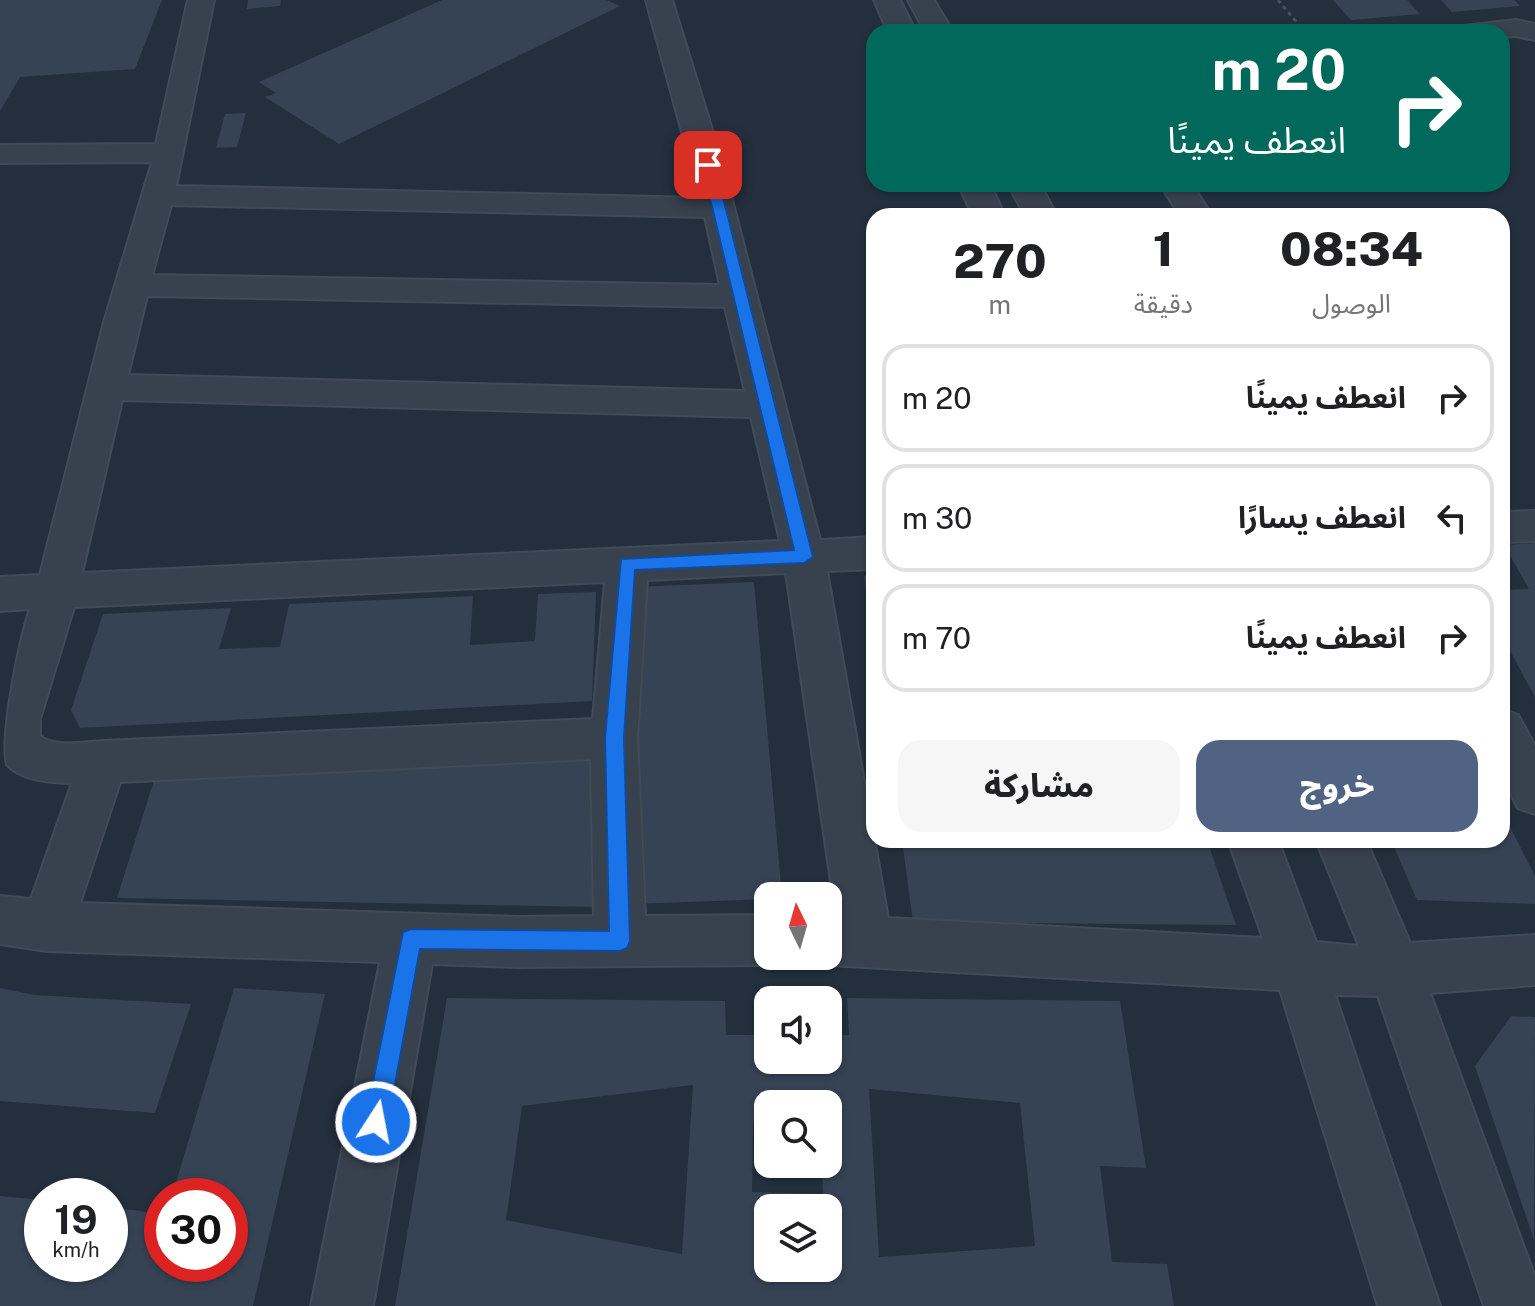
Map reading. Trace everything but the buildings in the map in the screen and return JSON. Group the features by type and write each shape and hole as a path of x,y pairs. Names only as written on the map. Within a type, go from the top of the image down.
{"street":[{"path":"201,0 170,153 132,285 57,592 14,735 19,748 29,758 103,762 614,738"},
{"path":"659,0 719,208 804,557 847,940 1299,965 1353,972 1535,960"},
{"path":"887,0 898,24"},
{"path":"921,0 934,24"},
{"path":"1510,29 1535,32"},
{"path":"1510,55 1535,53"},
{"path":"0,154 170,153"},
{"path":"158,195 719,208"},
{"path":"132,285 741,296"},
{"path":"107,387 767,404"},
{"path":"1510,527 1535,526"},
{"path":"0,594 866,553"},
{"path":"620,941 614,738 627,564"},
{"path":"1510,745 1535,793"},
{"path":"103,762 24,923 411,939 754,940"},
{"path":"1256,848 1299,965 1409,1306"},
{"path":"1344,848 1395,970 1515,1306"},
{"path":"342,1306 411,939"}],"path":[{"path":"1278,0 1298,24"}],"route":[{"path":"376,1122 411,939 620,941 614,738 627,564 804,557 708,165"}]}
